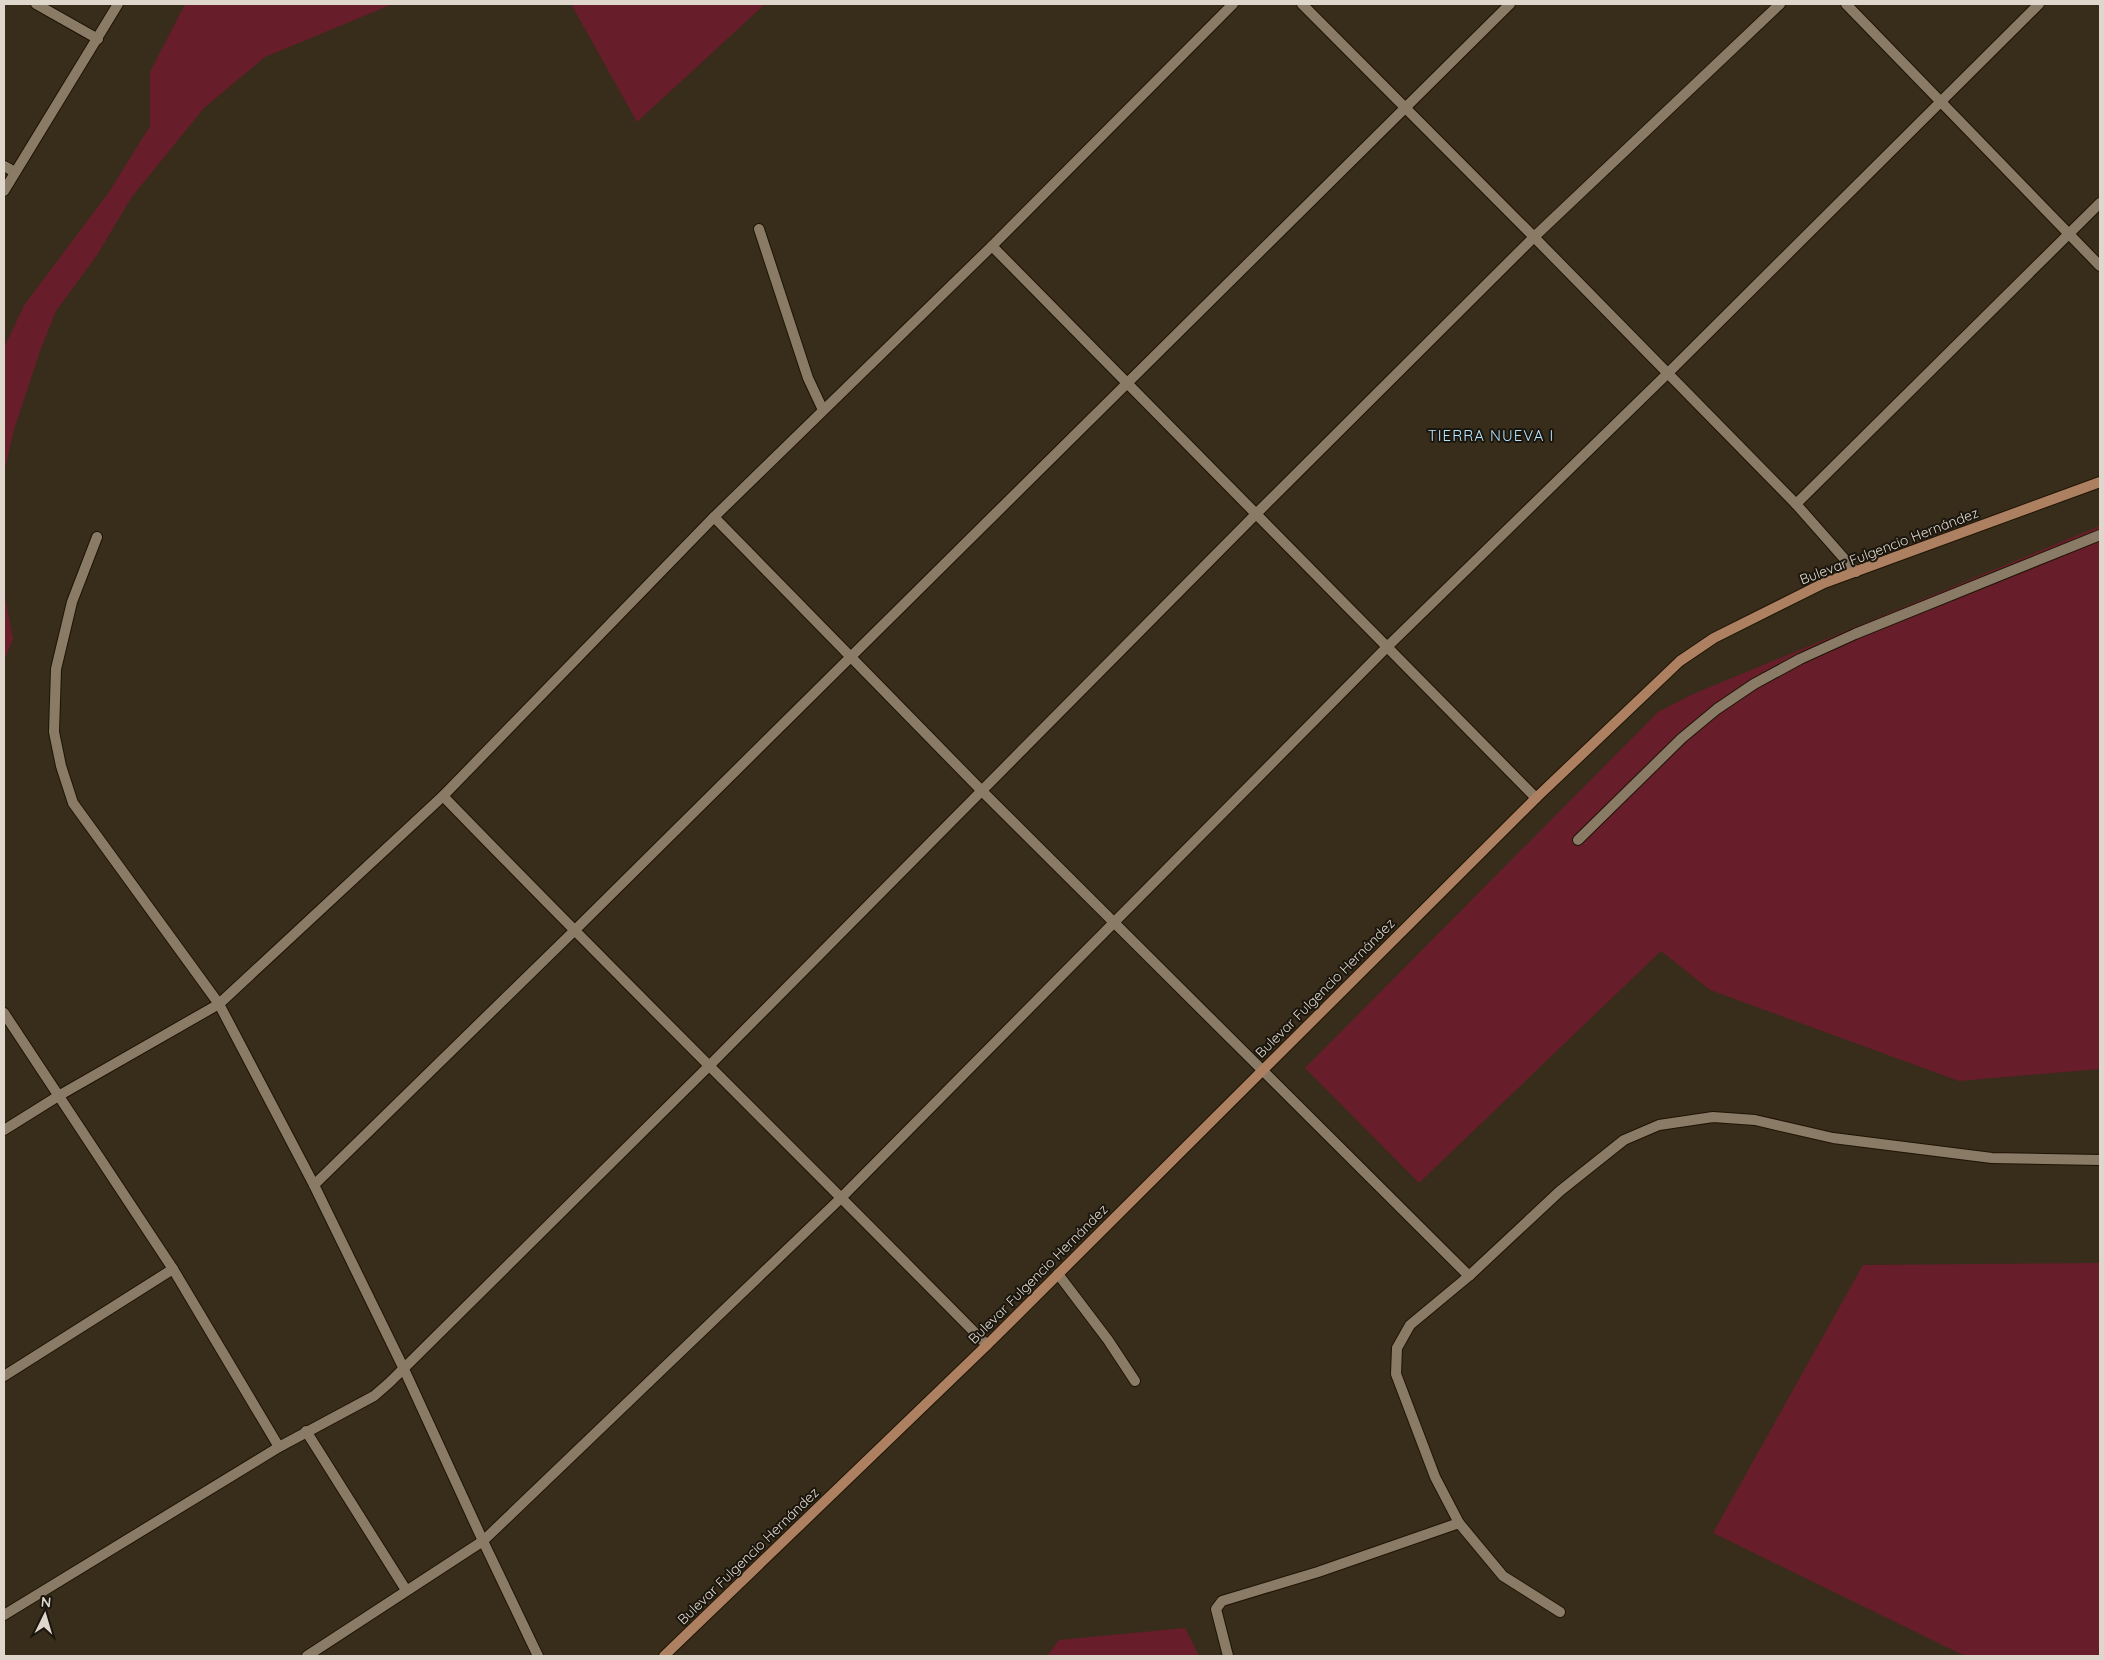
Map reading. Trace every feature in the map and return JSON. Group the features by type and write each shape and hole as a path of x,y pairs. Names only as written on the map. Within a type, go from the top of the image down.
{"street":[{"path":"36,4 98,39"},
{"path":"4,191 118,4"},
{"path":"4,1130 60,1095 218,1004 442,796 714,517 992,246 1233,4"},
{"path":"1302,4 1796,504 1856,572"},
{"path":"314,1185 852,657 1404,107 1510,4"},
{"path":"4,1615 278,1447 374,1396 709,1066 981,790 1534,237 1780,4"},
{"path":"1846,4 2100,266"},
{"path":"307,1656 483,1541 842,1197 1387,647 1668,374 2039,4"},
{"path":"4,166 15,172"},
{"path":"1796,504 2100,203"},
{"path":"759,229 808,378 824,410"},
{"path":"992,246 1536,798"},
{"name":"Bulevar Fulgencio Hernández","path":"664,1656 987,1345 1536,798 1680,661 1714,638 1750,618 1824,583 2100,482"},
{"path":"714,517 981,790 1468,1276"},
{"path":"1578,840 1682,738 1754,684 1800,659 1855,634 2100,535"},
{"path":"97,537 72,602 56,669 54,732 61,766 74,803 218,1004 314,1185 403,1367 538,1656"},
{"path":"442,796 987,1345"},
{"path":"4,1012 173,1269 278,1447"},
{"path":"1560,1612 1503,1576 1459,1523 1435,1477 1396,1374 1397,1348 1410,1325 1468,1276 1560,1191 1624,1140 1659,1125 1712,1117 1755,1120 1833,1138 1992,1158 2100,1160"},
{"path":"4,1376 173,1269"},
{"path":"1058,1274 1108,1340 1135,1382"},
{"path":"306,1431 406,1590"},
{"path":"1228,1656 1216,1609 1222,1601 1318,1572 1459,1523"}],"shaded area":[{"path":"185,4 393,4 265,57 204,108 131,198 97,255 56,311 40,351 14,430 4,473 4,347 25,304 109,192 150,126 150,72"},
{"path":"571,4 765,4 637,122"},
{"path":"2100,526 2100,1069 1959,1081 1710,990 1661,951 1419,1183 1305,1068 1658,712 1693,694"},
{"path":"4,591 13,639 4,661"},
{"path":"2100,1263 2100,1656 1965,1656 1713,1533 1863,1265"},
{"path":"1185,1628 1199,1656 1047,1656 1059,1640"}],"district":[{"name":"TIERRA NUEVA I","path":"1491,435"}]}
